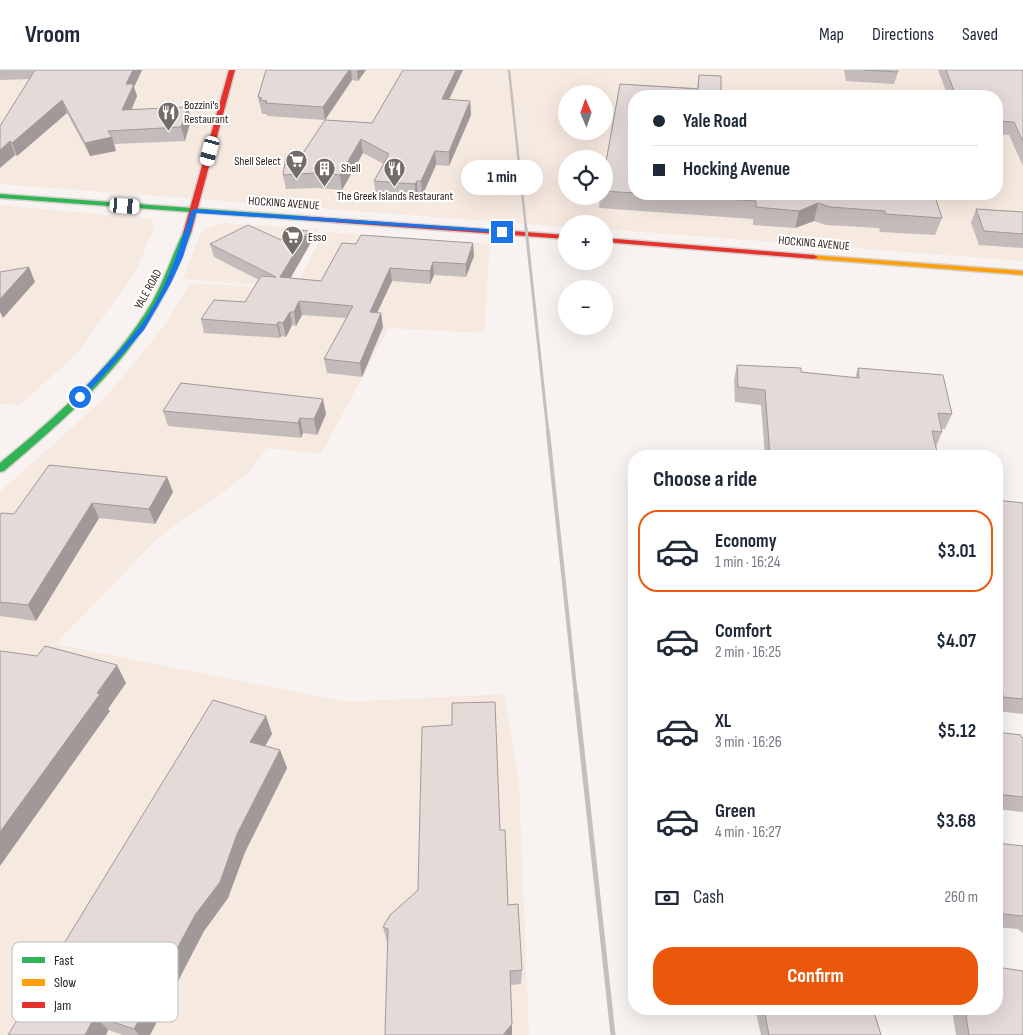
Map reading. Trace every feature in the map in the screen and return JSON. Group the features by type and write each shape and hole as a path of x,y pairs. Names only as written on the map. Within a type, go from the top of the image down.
{"street":[{"name":"YALE ROAD","path":"0,469 93,385 141,330 168,283 180,257 232,70"},
{"name":"HOCKING AVENUE","path":"0,196 558,235"},
{"name":"HOCKING AVENUE","path":"613,241 1023,273"}],"shaded area":[{"path":"0,70 1023,70 1023,261 613,230 613,215 558,215 558,226 0,184"},
{"path":"0,205 152,219 154,227 137,269 77,354 19,405 0,404"},
{"path":"221,223 320,229 286,287 183,279 202,230"},
{"path":"324,232 490,244 484,333 389,328 321,454 267,448 248,474 159,537 55,644 347,702 504,694 519,783 529,1035 0,1035 0,492 106,397 165,325 190,283 294,289"}],"building":[{"path":"35,70 133,70 126,84 134,84 122,110 188,107 181,127 108,131 112,137 85,143 62,100 12,143 10,141 0,150 0,126"},
{"path":"266,70 349,70 323,107 265,103 267,101 259,100 262,98 258,97"},
{"path":"403,70 456,70 442,99 470,101 449,152 435,151 421,181 417,181 415,184 374,181 389,154 361,139 340,175 314,173 283,175 286,157 301,156 325,120 372,123"},
{"path":"864,70 897,70 898,72"},
{"path":"946,70 1023,70 1023,142 1014,122 1003,121 1003,90 954,90"},
{"path":"699,75 721,76 721,90 628,90 628,193 613,192 613,150 608,150 610,140 613,140 613,123 620,84 698,89"},
{"path":"741,200 936,200 942,218 885,214 885,211 830,207 818,203 799,211 756,207 756,201"},
{"path":"976,209 1023,212 1023,234 984,231"},
{"path":"248,225 281,240 288,229 308,231 280,277 321,281 342,243 356,244 361,235 473,243 466,264 433,262 430,271 390,268 370,312 381,313 360,363 324,359 353,306 299,301 294,312 290,312 283,323 278,322 277,325 201,319 214,300 245,302 261,276 276,277 210,244"},
{"path":"29,267 0,299 0,272"},
{"path":"737,365 801,368 801,372 859,378 858,368 943,375 952,414 938,413 942,432 932,431 937,450 770,450 765,390 738,387"},
{"path":"181,383 323,399 314,419 300,418 298,423 163,411"},
{"path":"49,465 167,477 149,509 92,503 28,605 0,602 0,515 1,513 14,514"},
{"path":"1003,501 1023,503 1023,699 1003,697"},
{"path":"45,646 117,665 97,693 100,694 0,832 0,651 37,656"},
{"path":"213,700 266,716 250,742 280,750 237,834 220,882 195,915 178,947 178,942 65,942"},
{"path":"495,702 500,830 505,830 508,905 518,904 522,970 510,971 512,1024 503,1035 385,1035 388,929 383,927 390,915 418,890 422,727 452,725 452,703"},
{"path":"1003,733 1021,735 1023,738 1023,797 1003,795"},
{"path":"1003,844 1023,846 1023,916 1003,914"},
{"path":"1003,968 1023,971 1023,1035 969,1035 966,1015 1003,1015"},
{"path":"765,1015 875,1015 881,1035 769,1035"},
{"path":"16,1022 92,1022 85,1035 8,1035"},
{"path":"113,1022 138,1022 134,1029"}],"railway":[{"path":"509,70 526,229"},
{"path":"526,228 548,433"},
{"path":"548,432 576,696"},
{"path":"576,695 613,1035"}],"traffic: fast":[{"path":"0,196 302,218"},
{"path":"0,469 86,392 135,335 173,270 187,233"}],"traffic: slow":[{"path":"814,257 1023,273"}],"traffic: jam":[{"path":"187,233 232,70"},
{"path":"302,218 558,236"},
{"path":"613,241 814,257"}],"place":[{"name":"Bozzini's Restaurant","path":"168,131"},
{"name":"Shell Select","path":"297,180"},
{"name":"Shell","path":"325,187"},
{"name":"The Greek Islands Restaurant","path":"395,188"},
{"name":"Esso","path":"292,256"}],"route":[{"path":"80,397 93,385 141,330 168,283 180,257 194,211 502,232"}]}
